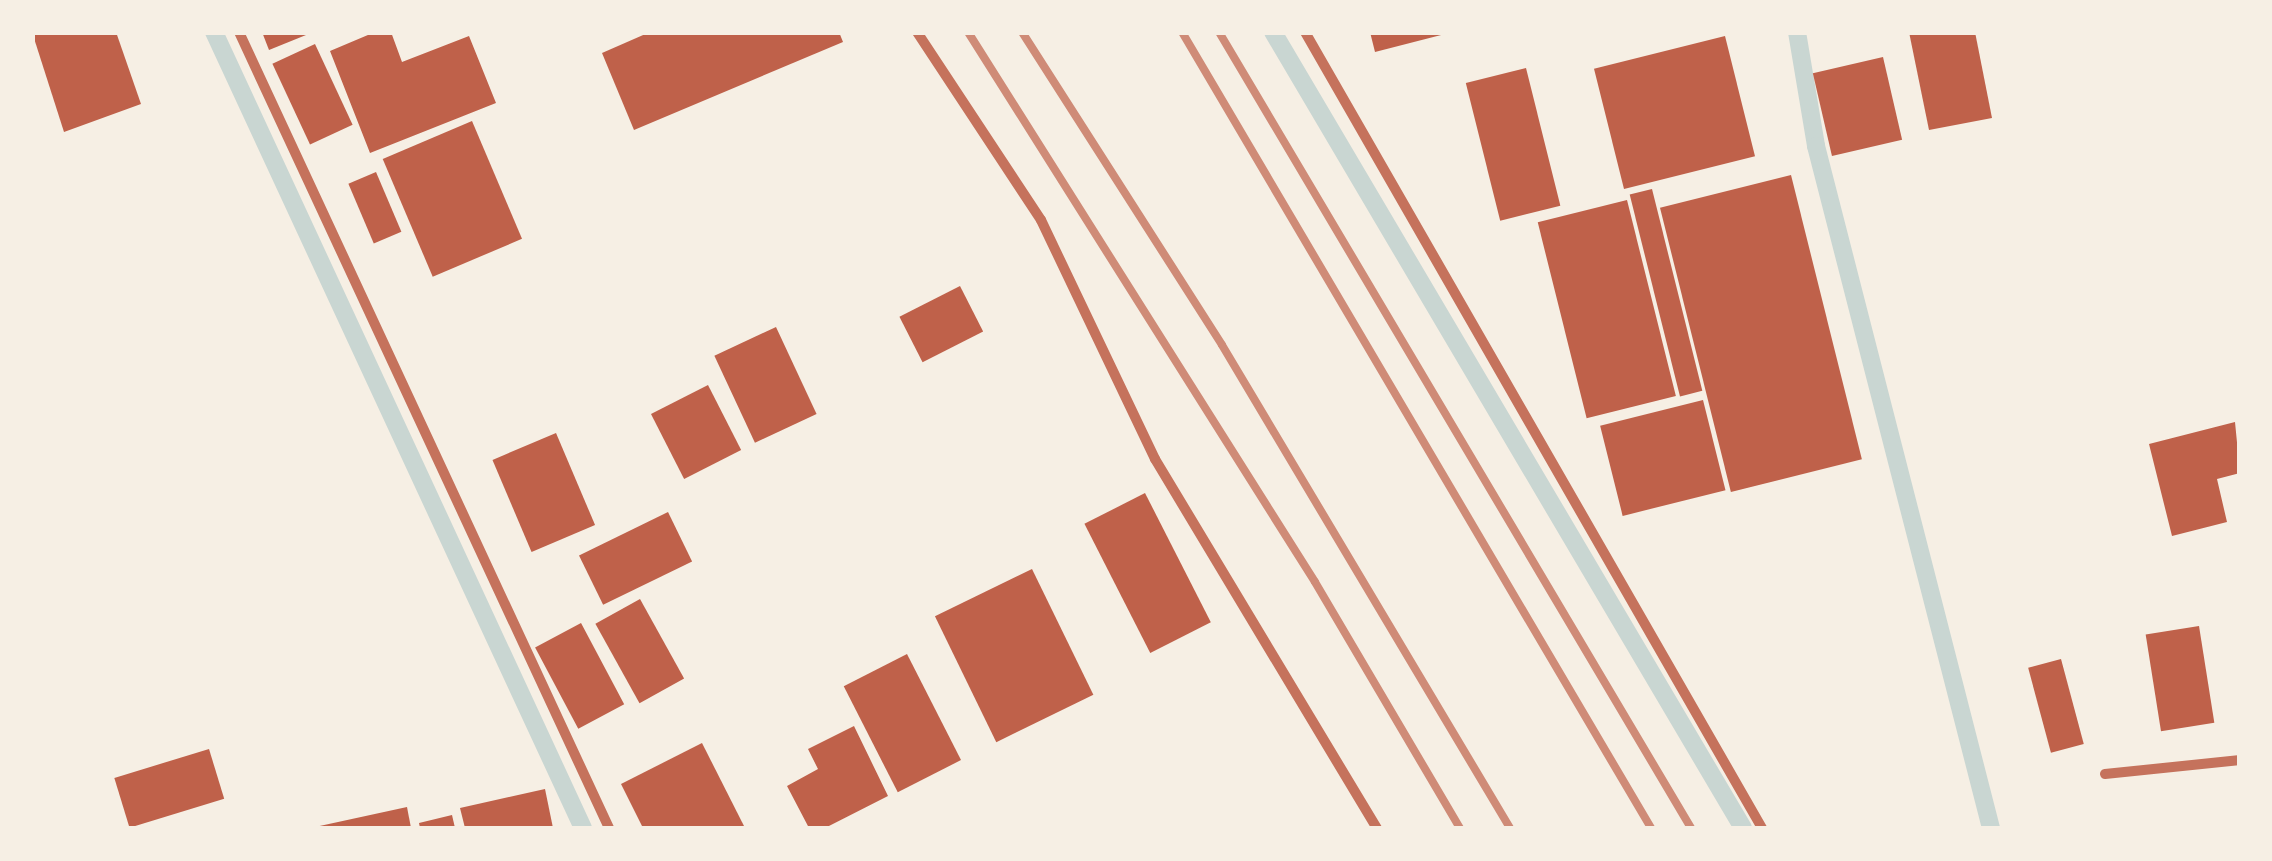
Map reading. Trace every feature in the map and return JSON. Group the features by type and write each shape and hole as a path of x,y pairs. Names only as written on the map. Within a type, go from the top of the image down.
{"street":[{"path":"238,32 609,828"},
{"path":"917,32 1041,220 1155,459 1377,828"},
{"path":"1305,32 1762,828"},
{"path":"2104,774 2240,760"}],"building":[{"path":"32,32 116,32 141,104 64,132"},
{"path":"262,32 311,32 311,33 269,50"},
{"path":"375,32 391,32 402,62 469,36 496,103 370,153 330,51"},
{"path":"650,32 839,32 843,42 634,130 602,53"},
{"path":"1370,32 1445,32 1445,34 1375,52"},
{"path":"1909,32 1975,32 1992,118 1929,130"},
{"path":"1725,36 1755,156 1624,189 1594,69"},
{"path":"315,44 353,125 310,145 272,64"},
{"path":"1883,57 1902,140 1832,156 1813,73"},
{"path":"1526,68 1560,206 1500,221 1466,83"},
{"path":"472,121 522,239 433,277 383,159"},
{"path":"376,172 401,232 374,244 348,184"},
{"path":"1791,175 1862,459 1731,492 1660,208"},
{"path":"1652,189 1702,391 1680,396 1630,195"},
{"path":"1627,200 1676,396 1587,418 1538,222"},
{"path":"960,286 983,331 923,362 899,317"},
{"path":"776,327 817,414 755,443 714,356"},
{"path":"708,385 741,450 684,479 651,414"},
{"path":"1703,400 1725,490 1623,516 1600,426"},
{"path":"2235,422 2240,473 2217,479 2227,522 2172,536 2149,444"},
{"path":"556,433 595,525 532,552 492,460"},
{"path":"1145,493 1211,622 1150,653 1084,524"},
{"path":"668,512 692,561 603,605 579,555"},
{"path":"1032,569 1093,695 996,742 935,616"},
{"path":"640,599 684,679 640,703 595,624"},
{"path":"581,623 624,704 578,729 535,647"},
{"path":"2199,626 2214,723 2161,731 2146,634"},
{"path":"907,654 961,760 898,792 844,686"},
{"path":"2061,659 2084,744 2051,753 2028,668"},
{"path":"854,726 888,796 825,828 809,828 787,786 818,769 808,749"},
{"path":"702,743 745,828 643,828 621,784"},
{"path":"209,749 224,799 130,828 114,778"},
{"path":"545,789 553,828 465,828 460,808"},
{"path":"407,807 411,828 315,828 315,827"},
{"path":"452,815 455,828 420,828 419,823"}],"waterway":[{"path":"214,32 583,828"},
{"path":"1273,32 1743,828"},
{"path":"1797,32 1816,146 1991,828"}],"railway":[{"path":"968,32 1315,582 1460,828"},
{"path":"1022,32 1222,345 1510,828"},
{"path":"1182,32 1651,828"},
{"path":"1219,32 1691,828"}]}
